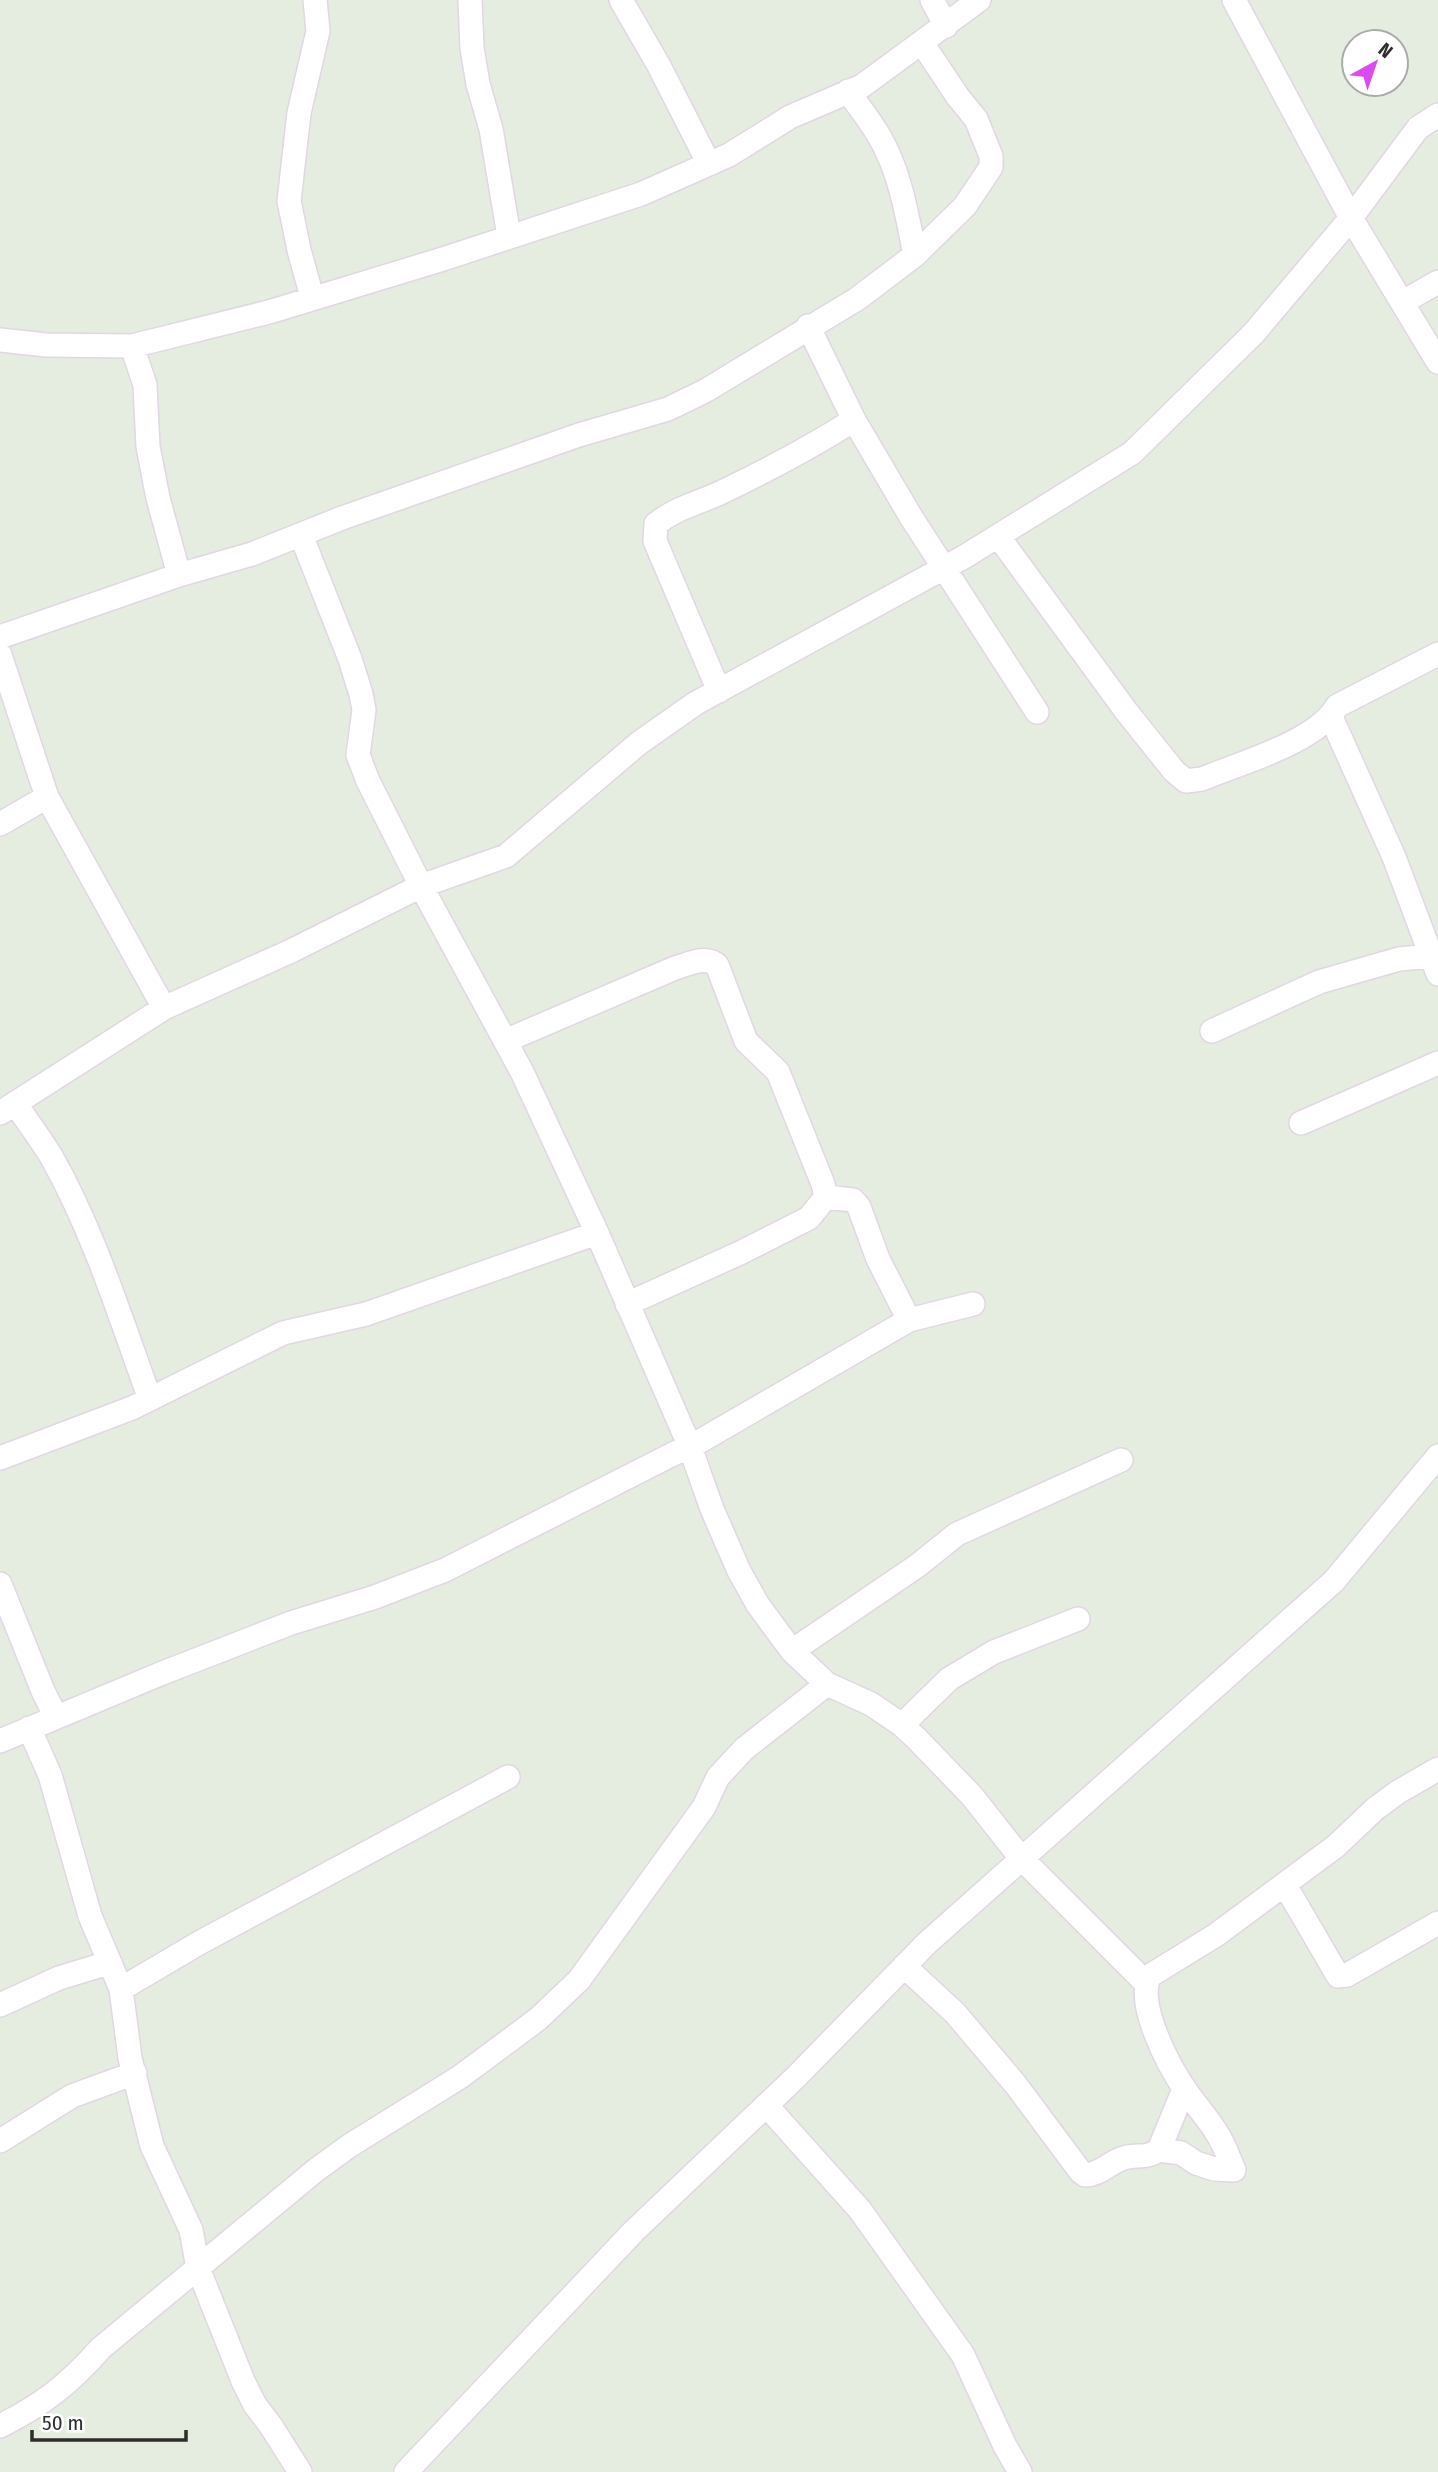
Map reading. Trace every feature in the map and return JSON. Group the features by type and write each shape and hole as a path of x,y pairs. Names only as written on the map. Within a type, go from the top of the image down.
{"street":[{"path":"312,297 289,201 299,113 318,31 314,0"},
{"path":"470,0 472,48 478,83 491,129 509,236"},
{"path":"621,0 658,64 709,164"},
{"path":"932,0 946,26"},
{"path":"0,340 46,345 132,346 269,312 641,194 729,155 790,117 862,86 979,0"},
{"path":"1234,0 1351,218 1438,362"},
{"path":"0,637 178,575 252,554 400,497 579,435 668,409 705,391 808,326 857,299 915,255 965,206 991,167 991,156 976,119 922,43"},
{"path":"848,91 879,136 894,171 915,255"},
{"path":"150,1399 107,1282 66,1186 50,1155 8,1108 164,1008 290,951 421,886 506,856 639,743 696,703 945,567 1132,453 1254,333 1351,218 1418,128 1438,115"},
{"path":"1403,302 1438,282"},
{"path":"808,326 854,420 911,517 1037,712"},
{"path":"132,346 145,385 148,447 178,575"},
{"path":"719,691 655,541 656,524 685,505 720,493 796,457 854,420"},
{"path":"301,535 361,694 364,710 358,755 381,808 421,886 522,1072 597,1233 690,1447 712,1509 739,1571 758,1605 792,1651 827,1684 871,1704 902,1725 972,1796 1021,1858 1146,1983"},
{"path":"998,536 1126,711 1174,771 1186,781 1202,779 1297,741 1331,717 1337,706 1438,654"},
{"path":"0,654 47,797 164,1008"},
{"path":"1331,717 1394,857 1434,965"},
{"path":"0,824 47,797"},
{"path":"1212,1031 1319,982 1399,959 1434,965"},
{"path":"505,1041 675,968 699,961 712,961 717,965 746,1041 778,1072 802,1128 826,1197"},
{"path":"1301,1124 1438,1063"},
{"path":"627,1304 742,1252 809,1218 826,1197"},
{"path":"826,1197 853,1200 859,1207 878,1259 909,1320"},
{"path":"0,1458 132,1408 283,1334 366,1314 597,1233"},
{"path":"0,1741 291,1623 375,1597 445,1570 690,1447 909,1320 973,1304"},
{"path":"406,2472 634,2231 766,2105 904,1966 1021,1858 1334,1581 1438,1456"},
{"path":"792,1651 918,1566 957,1534 1121,1460"},
{"path":"0,1584 56,1717"},
{"path":"902,1725 949,1679 994,1652 1077,1619"},
{"path":"0,2426 56,2393 75,2377 101,2348 316,2170 349,2146 460,2077 538,2019 579,1980 704,1807 718,1777 744,1749 827,1684"},
{"path":"29,1728 50,1774 90,1916 121,1989 130,2058 152,2146 191,2230 198,2268 255,2405 300,2472"},
{"path":"1159,2150 1181,2153 1214,2169 1234,2171 1219,2137 1184,2089 1153,2029 1146,1983 1152,1975 1216,1935 1285,1885 1336,1846 1375,1809 1398,1792 1438,1769"},
{"path":"121,1989 199,1943 508,1777"},
{"path":"1285,1885 1338,1976 1348,1975 1438,1923"},
{"path":"0,2005 59,1978 108,1963"},
{"path":"904,1966 955,2013 1016,2085 1085,2175 1100,2171 1129,2156 1150,2156 1159,2150 1184,2089"},
{"path":"0,2141 72,2096 135,2073"},
{"path":"766,2105 860,2210 963,2355 1020,2472"}]}
